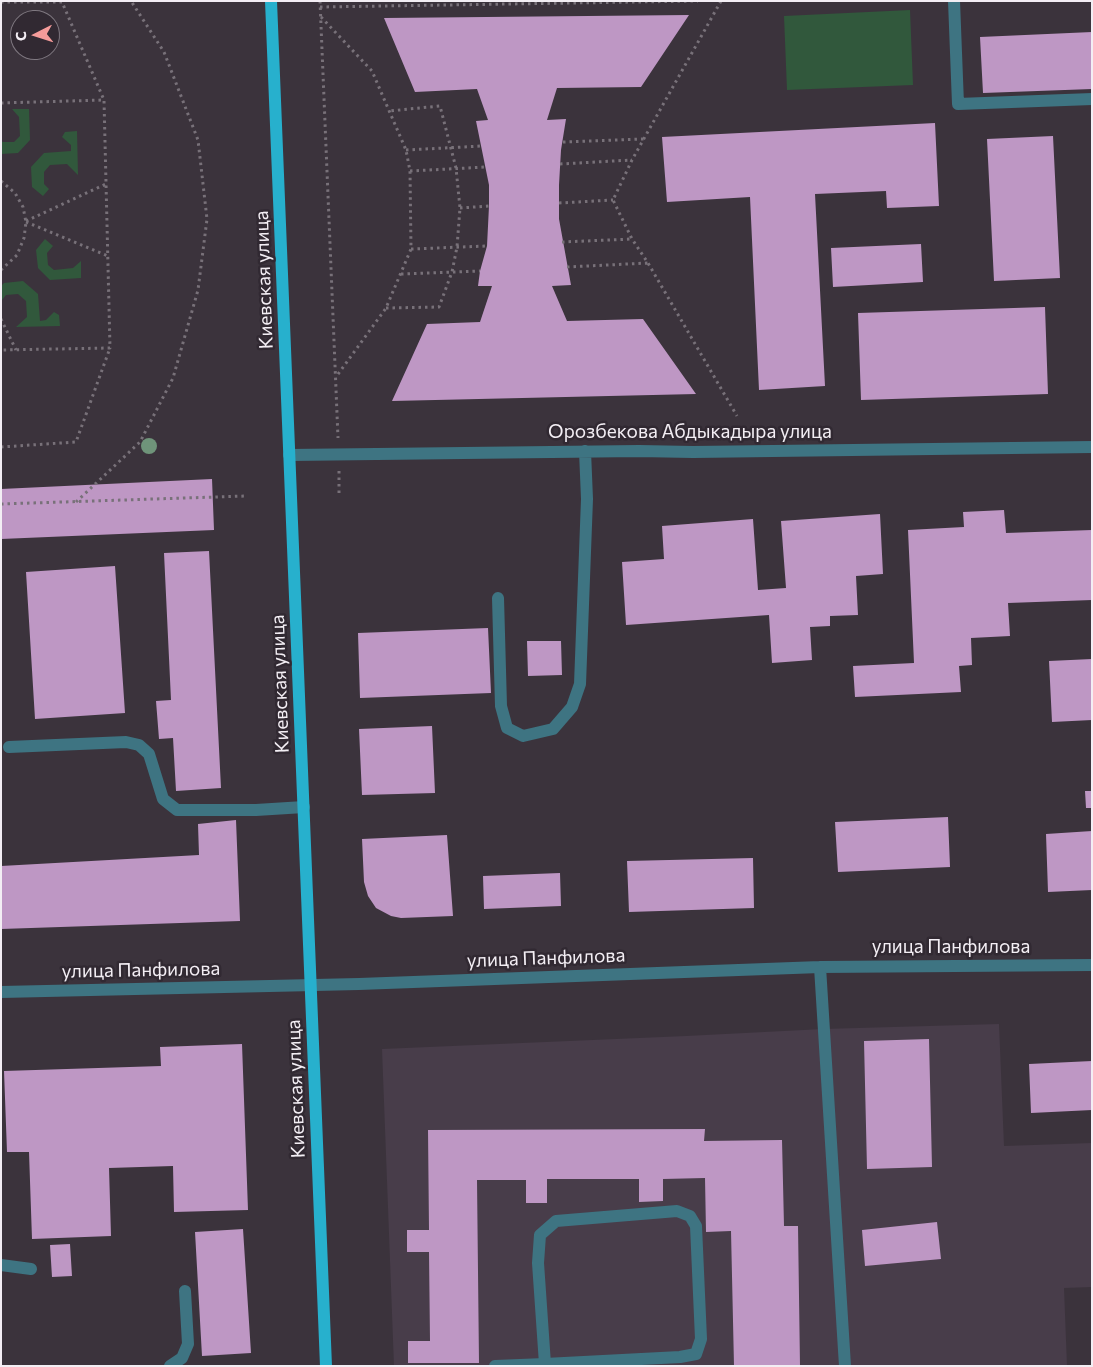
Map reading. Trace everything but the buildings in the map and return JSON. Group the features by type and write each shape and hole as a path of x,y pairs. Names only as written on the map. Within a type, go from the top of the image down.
{"main road":[{"name":"Киевская улица","path":"271,1 326,1366"}],"street":[{"path":"954,1 958,104 1092,99"},
{"name":"Орозбекова Абдыкадыра улица","path":"289,455 339,453 693,452 1092,447"},
{"path":"498,598 502,706 507,728 523,736 553,729 572,707 580,684 587,499 585,451"},
{"path":"9,747 126,742 139,745 148,754 163,799 177,810 256,810 304,807"},
{"name":"улица Панфилова","path":"1,992 359,984 820,967 1092,965"},
{"path":"820,967 845,1366"},
{"path":"495,1366 545,1364 680,1357 696,1354 701,1339 696,1226 690,1216 677,1212 556,1220 540,1235 538,1263 545,1364"},
{"path":"1,1264 31,1270"},
{"path":"170,1366 182,1358 188,1344 185,1291"}],"path":[{"path":"76,502 140,442 173,378 198,290 207,219 198,140 164,52 131,1"},
{"path":"320,1 339,453"},
{"path":"320,7 698,1"},
{"path":"613,200 632,160 722,1"},
{"path":"1,2 62,2 104,100 110,348 76,442 1,447"},
{"path":"320,17 372,71 406,150 410,171 411,249 386,308 336,378"},
{"path":"1,103 104,100"},
{"path":"386,308 439,307 452,272 457,247 460,208 456,168 440,106 389,111"},
{"path":"563,142 644,139"},
{"path":"406,150 482,146"},
{"path":"560,164 632,160"},
{"path":"410,171 486,167"},
{"path":"1,181 15,193 22,207 26,222 24,238 17,255 1,270"},
{"path":"26,222 106,184"},
{"path":"559,203 613,200"},
{"path":"613,200 632,239 648,263 737,416"},
{"path":"460,208 489,206"},
{"path":"26,222 108,256"},
{"path":"562,242 632,239"},
{"path":"411,249 487,246"},
{"path":"567,267 648,263"},
{"path":"401,274 480,271"},
{"path":"1,319 16,350"},
{"path":"1,350 110,348"},
{"path":"1,504 246,496"}],"shaded area":[{"path":"999,1024 1004,1146 1092,1143 1092,1287 1064,1288 1067,1366 394,1366 382,1049 823,1029"}],"green space":[{"path":"910,10 913,85 787,90 784,16"},
{"path":"12,109 29,109 30,140 18,153 1,154 1,141 14,142 20,136 19,117"},
{"path":"77,131 78,175 67,164 50,165 44,172 44,184 49,189 43,196 32,187 31,167 44,153 71,151 71,145 62,137 65,132"},
{"path":"45,239 53,246 47,253 48,265 54,270 73,268 81,261 81,278 50,280 38,268 36,250"},
{"path":"23,281 38,294 40,321 46,320 54,312 59,315 60,326 16,327 27,317 26,301 18,294 6,295 2,300 1,286 4,283"}]}
